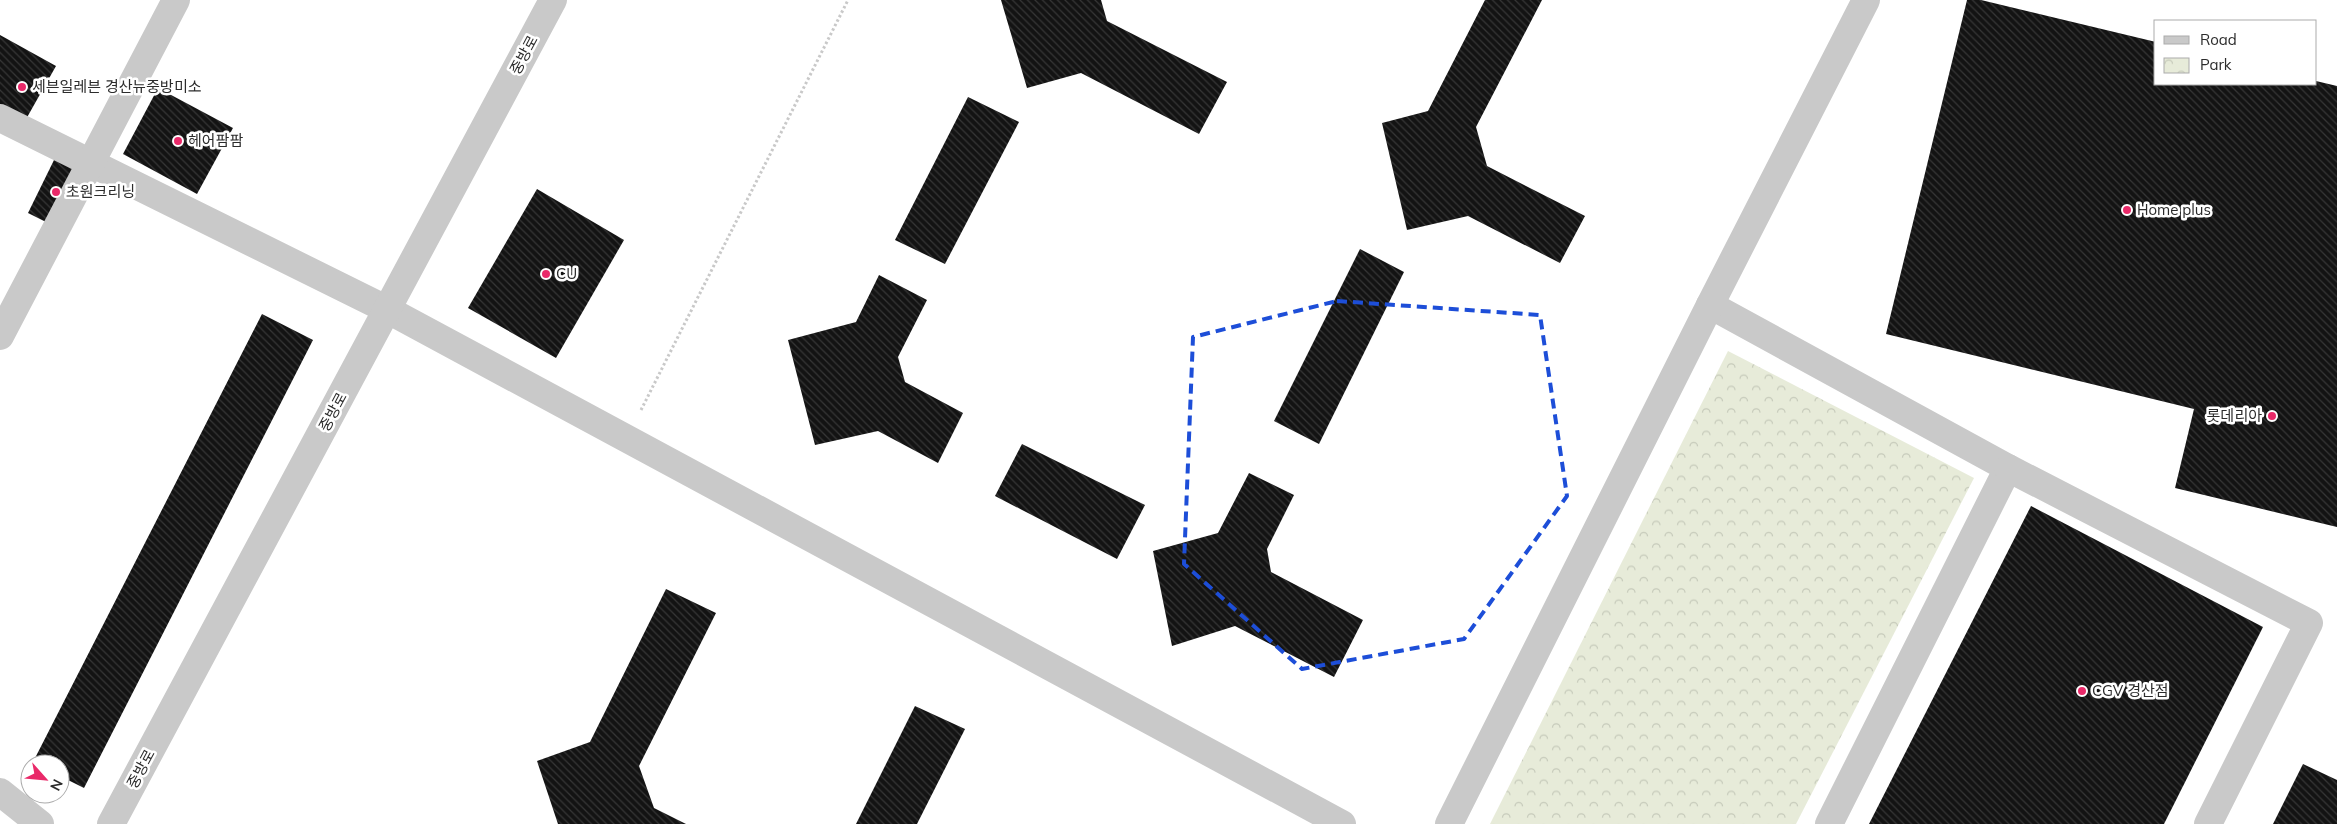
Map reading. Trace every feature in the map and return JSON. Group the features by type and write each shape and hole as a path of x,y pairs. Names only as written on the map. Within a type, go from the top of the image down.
{"street":[{"path":"0,336 92,164 176,0"},
{"name":"중방로","path":"112,824 553,0"},
{"path":"1449,824 1866,0"},
{"path":"0,118 388,310 1342,824"},
{"path":"1710,305 2008,468 2309,624 2208,824"},
{"path":"1829,824 2008,468"},
{"path":"0,792 40,824"}],"path":[{"path":"637,416 848,0"}],"highlighted area":[{"path":"1337,301 1540,315 1567,496 1464,639 1302,669 1184,564 1193,337"}],"green space":[{"path":"1728,351 1974,478 1796,824 1490,824"}],"building":[{"path":"1001,0 1101,0 1107,21 1227,82 1199,134 1081,73 1027,88"},
{"path":"1485,0 1542,0 1476,127 1487,166 1585,216 1560,263 1468,216 1407,230 1382,123 1428,111"},
{"name":"Home plus","path":"1967,0 1981,0 2154,42 2154,85 2317,85 2317,81 2337,86 2337,527 2175,488 2194,409 1886,334"},
{"name":"세븐일레븐 경산뉴중방미소","path":"0,35 56,66 25,121 0,107"},
{"name":"헤어팜팜","path":"158,88 233,128 197,194 123,154"},
{"path":"968,97 1019,122 945,264 895,240"},
{"name":"초원크리닝","path":"55,158 83,171 56,227 28,213"},
{"name":"CU","path":"537,189 624,240 556,358 468,308"},
{"path":"1360,249 1404,272 1319,444 1274,421"},
{"path":"879,275 927,300 898,357 905,382 963,413 938,463 878,431 815,445 788,340 856,322"},
{"path":"262,314 313,340 84,788 70,781 70,754 37,754"},
{"path":"1022,444 1145,505 1117,559 995,496"},
{"path":"1249,473 1294,495 1267,549 1271,572 1363,620 1334,677 1235,626 1172,646 1153,551 1218,533"},
{"path":"2031,506 2263,627 2164,824 1869,824"},
{"path":"666,589 716,613 639,766 654,808 686,824 558,824 537,761 590,742"},
{"path":"915,706 965,729 917,824 856,824"},
{"path":"2303,764 2337,780 2337,824 2273,824"}],"place":[{"name":"세븐일레븐 경산뉴중방미소","path":"22,87"},
{"name":"헤어팜팜","path":"178,141"},
{"name":"초원크리닝","path":"56,192"},
{"name":"Home plus","path":"2127,210"},
{"name":"CU","path":"546,274"},
{"name":"롯데리아","path":"2272,416"},
{"name":"CGV 경산점","path":"2082,691"}]}
